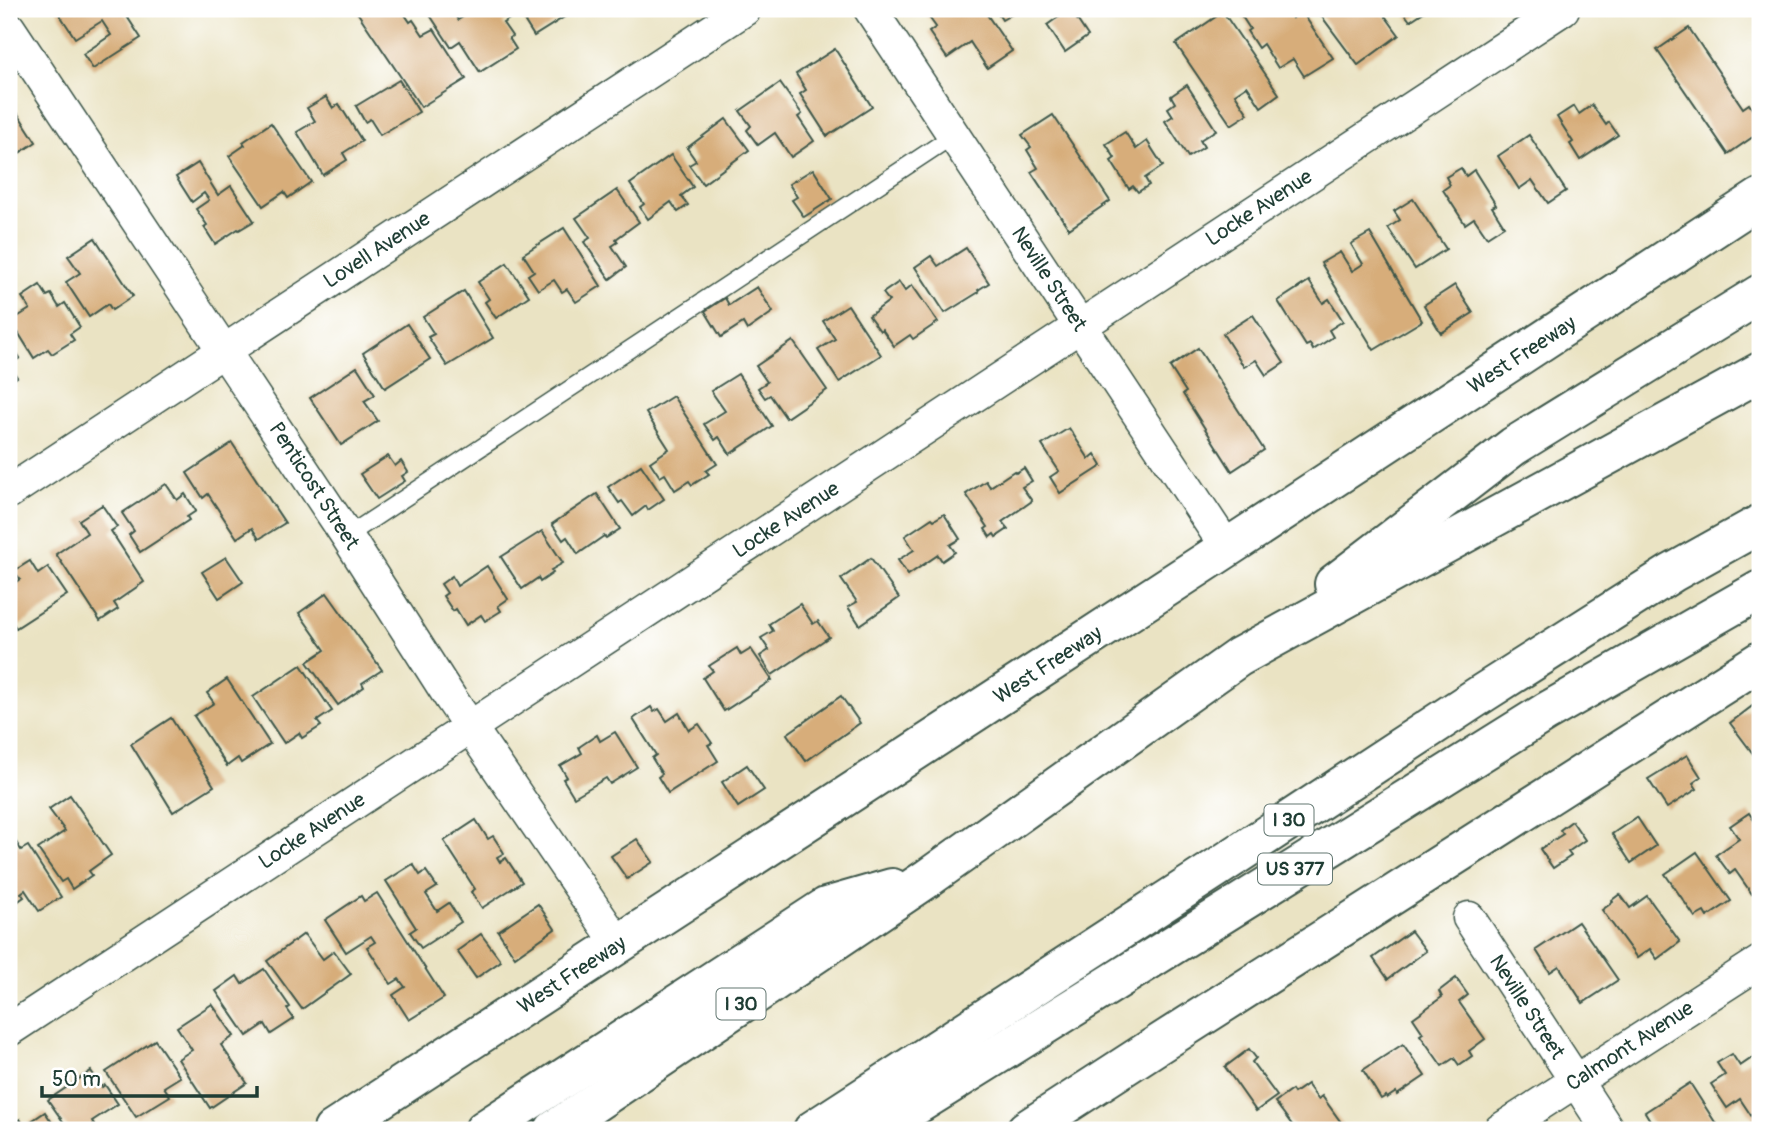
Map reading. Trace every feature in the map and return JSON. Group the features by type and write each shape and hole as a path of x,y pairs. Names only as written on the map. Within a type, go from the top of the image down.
{"main road":[{"name":"West Freeway","path":"333,1130 1760,198"},
{"path":"1239,657 1514,446 1760,294"},
{"name":"I 30","path":"554,1130 928,878 1239,657 1760,372"},
{"name":"I 30","path":"818,1127 1494,685 1672,573 1760,524"},
{"name":"US 377","path":"818,1127 912,1108 1546,712 1760,590"},
{"path":"1026,1130 1760,662"},
{"path":"484,1130 826,907 928,878"}],"street":[{"name":"Lovell Avenue","path":"9,492 745,9"},
{"name":"Neville Street","path":"870,9 1227,548"},
{"name":"Locke Avenue","path":"9,1030 1563,9"},
{"name":"Penticost Street","path":"9,28 347,536 470,727 619,944"},
{"name":"Neville Street","path":"1469,918 1608,1130"},
{"name":"Calmont Avenue","path":"1500,1130 1760,962"}],"lane":[{"path":"347,536 954,135"}],"building":[{"path":"56,9 122,9 141,38 93,69 83,54 111,35 102,21 75,38"},
{"path":"355,9 392,9 395,13 401,9 423,35 434,29 466,79 421,107"},
{"path":"426,9 451,9 458,20 476,9 502,9 509,19 503,23 512,36 509,38 516,49 480,72 460,41 451,47"},
{"path":"517,9 577,9 534,36"},
{"path":"923,9 983,9 1012,51 987,68 970,42 947,58 929,32 936,27"},
{"path":"995,9 1021,9 1002,20"},
{"path":"1070,9 1088,36 1065,52 1047,25"},
{"path":"1252,9 1287,9 1292,18 1302,12 1333,58 1304,76 1293,59 1278,68 1263,44 1258,48 1247,31 1250,29 1241,15"},
{"path":"1380,9 1399,35 1358,65 1317,10"},
{"path":"1401,9 1428,9 1410,21"},
{"path":"1223,12 1279,94 1261,107 1247,86 1235,94 1248,114 1231,125 1176,44"},
{"path":"1689,28 1743,108 1749,104 1760,121 1760,132 1728,154 1657,50"},
{"path":"835,49 872,107 827,136 800,94 806,90 796,74"},
{"path":"399,80 419,112 380,135 370,119 365,122 356,106"},
{"path":"780,83 802,114 798,117 814,141 791,157 775,133 758,145 747,130 751,126 740,111"},
{"path":"1187,85 1216,130 1200,140 1204,147 1188,157 1165,121 1173,116 1168,108 1175,103 1171,96"},
{"path":"326,97 333,108 339,104 362,141 343,153 347,160 323,175 297,132 315,121 307,108"},
{"path":"9,100 36,142 9,160"},
{"path":"1592,105 1606,125 1609,122 1618,135 1580,160 1570,144 1573,142 1557,117 1574,106 1579,114"},
{"path":"1053,115 1110,201 1069,229 1031,172 1038,168 1027,150 1031,147 1022,135"},
{"path":"726,119 749,150 703,184 689,165 696,161 687,148"},
{"path":"271,123 311,182 288,198 284,192 263,206 229,156 245,145 243,142"},
{"path":"1125,132 1136,149 1147,141 1163,166 1145,178 1149,185 1138,192 1133,186 1129,189 1111,161 1115,158 1106,144"},
{"path":"1529,135 1566,191 1548,203 1532,180 1519,189 1498,156"},
{"path":"671,155 693,187 681,196 688,205 678,212 671,202 648,219 640,207 644,204 630,184"},
{"path":"198,163 218,195 231,186 254,221 215,244 196,209 209,200 204,193 192,202 176,177"},
{"path":"1461,168 1466,176 1474,170 1496,205 1492,207 1504,226 1487,237 1474,218 1465,224 1443,190 1450,185 1446,177"},
{"path":"813,169 832,199 804,217 792,200 797,197 789,184"},
{"path":"617,190 639,222 616,239 618,242 612,246 626,267 610,279 584,242 590,238 576,218"},
{"path":"1413,199 1446,249 1415,269 1388,228 1400,220 1394,211"},
{"path":"564,228 601,286 576,302 567,289 562,292 554,280 538,290 528,275 534,271 523,254"},
{"path":"1370,233 1422,321 1374,350 1321,263 1340,252 1352,271 1363,264 1351,244"},
{"path":"95,238 133,296 112,310 108,304 89,317 66,282 80,273 68,256"},
{"path":"966,248 989,283 945,313 915,267 931,256 938,266"},
{"path":"507,263 529,296 496,318 485,302 489,299 478,282"},
{"path":"1309,281 1323,303 1329,299 1343,321 1329,330 1333,337 1313,350 1310,344 1306,346 1278,301"},
{"path":"899,282 905,291 912,285 938,322 913,339 910,335 894,346 869,316 889,301 883,293"},
{"path":"40,285 47,296 51,294 59,307 65,303 80,327 70,334 74,340 52,354 48,349 34,358 11,321 30,309 22,297"},
{"path":"1455,285 1473,313 1441,333 1424,305"},
{"path":"757,287 773,312 747,330 743,323 721,337 705,311 725,298 729,305"},
{"path":"464,291 493,338 447,366 428,337 434,334 423,317"},
{"path":"848,305 881,355 839,382 818,350 835,339 823,321"},
{"path":"1253,315 1284,363 1266,375 1256,360 1244,367 1223,334"},
{"path":"407,324 430,359 385,388 363,353"},
{"path":"9,341 20,358 9,365"},
{"path":"793,341 827,390 786,418 770,395 765,398 758,388 767,382 756,366"},
{"path":"1198,348 1264,450 1232,471 1183,394 1186,392 1170,367"},
{"path":"9,365 17,377 9,383"},
{"path":"357,367 375,395 364,401 378,421 341,445 310,398"},
{"path":"738,374 772,426 730,454 719,437 715,440 704,424 725,411 711,391"},
{"path":"673,396 717,464 706,471 709,474 692,485 689,481 675,490 665,474 660,477 650,462 669,449 646,413"},
{"path":"1069,428 1089,459 1095,454 1102,466 1060,493 1050,477 1059,471 1042,445"},
{"path":"232,443 285,523 259,539 252,528 237,538 208,494 203,498 187,473"},
{"path":"388,456 395,466 401,461 408,472 402,476 405,481 377,499 360,474"},
{"path":"641,465 664,499 648,510 646,506 633,516 622,501 619,503 608,487"},
{"path":"1024,468 1032,481 1022,487 1032,501 1002,522 1008,529 996,537 994,534 990,537 985,529 988,527 966,494 986,481 990,487 1014,471 1016,473"},
{"path":"166,484 177,500 185,494 196,511 187,517 189,520 140,552 129,535 134,531 122,513"},
{"path":"597,494 620,529 606,538 604,536 578,554 567,537 563,540 552,524"},
{"path":"102,505 117,527 111,531 144,582 114,603 118,609 100,621 56,554 87,533 79,520"},
{"path":"944,514 960,539 950,545 955,552 942,561 938,555 908,575 898,560 914,550 905,536 932,518 934,520"},
{"path":"542,531 563,563 551,570 553,573 540,582 538,578 522,589 501,557"},
{"path":"226,557 243,582 219,598 202,572"},
{"path":"871,558 899,598 860,625 848,607 857,602 841,579"},
{"path":"30,561 38,574 48,567 67,595 16,628 9,617 9,587 20,579 14,571"},
{"path":"487,566 508,599 498,606 501,611 485,621 481,615 466,625 456,609 453,611 443,596 447,593 441,584 452,576 457,586"},
{"path":"327,593 382,670 362,683 364,687 338,705 307,662 325,650 299,613"},
{"path":"800,604 813,624 818,621 829,637 772,675 760,656 769,650 761,638 773,631 769,624"},
{"path":"737,648 741,655 751,649 772,680 724,711 703,678 713,671 709,666"},
{"path":"301,665 332,711 317,721 321,726 302,738 299,733 284,743 253,697"},
{"path":"227,679 270,744 241,763 238,758 227,766 194,716 214,703 207,693"},
{"path":"841,696 860,723 806,761 787,734"},
{"path":"1755,704 1760,711 1760,763 1730,723"},
{"path":"651,707 654,712 659,709 667,721 679,713 689,730 699,724 712,743 708,745 718,761 668,793 658,777 662,774 652,758 656,755 633,719"},
{"path":"171,718 214,786 173,812 131,744"},
{"path":"615,732 637,767 610,784 606,778 574,797 563,779 567,777 560,766 582,753 579,747 597,735 600,741"},
{"path":"1687,755 1701,777 1693,783 1697,789 1667,808 1648,779"},
{"path":"747,765 764,790 738,807 722,782"},
{"path":"70,795 111,855 89,871 92,875 72,889 66,879 61,882 38,849 65,831 49,809"},
{"path":"1749,813 1760,829 1760,888 1752,894 1735,870 1730,874 1716,855 1739,839 1730,826"},
{"path":"1637,817 1656,846 1631,863 1612,834"},
{"path":"476,820 488,839 493,836 504,853 497,857 500,862 506,858 522,882 482,908 471,892 475,889 444,841"},
{"path":"1572,821 1585,840 1568,852 1571,856 1553,868 1540,849 1563,834 1560,830"},
{"path":"14,839 21,850 28,846 61,897 39,911 25,890 21,893 24,897 10,907 9,905 9,842"},
{"path":"637,839 653,862 627,879 611,856"},
{"path":"1697,852 1731,901 1707,917 1704,912 1695,917 1665,874"},
{"path":"413,864 420,875 426,871 437,887 426,894 437,911 449,903 461,922 421,948 410,932 416,928 386,881"},
{"path":"377,893 444,998 409,1020 393,995 405,987 399,979 391,984 367,947 375,942 371,936 346,952 325,920 361,896 364,901"},
{"path":"1620,894 1630,908 1647,896 1680,942 1657,959 1650,949 1637,958 1602,910"},
{"path":"538,904 555,929 515,957 498,931"},
{"path":"1578,922 1618,980 1583,1003 1559,966 1550,972 1536,950"},
{"path":"1411,931 1426,951 1388,979 1373,958"},
{"path":"304,934 323,959 334,951 351,974 302,1009 267,961"},
{"path":"481,934 501,961 476,978 457,951"},
{"path":"264,969 290,1007 287,1009 294,1019 271,1034 265,1024 247,1036 216,991 237,976 242,984"},
{"path":"1456,978 1468,995 1459,1002 1485,1039 1469,1051 1472,1056 1459,1065 1454,1058 1442,1066 1420,1035 1423,1033 1413,1018 1442,997 1439,991"},
{"path":"212,1004 234,1036 221,1045 247,1083 210,1108 178,1059 192,1050 177,1027"},
{"path":"155,1040 180,1077 164,1087 170,1096 136,1117 106,1072"},
{"path":"1403,1044 1425,1076 1397,1095 1396,1092 1381,1099 1363,1070"},
{"path":"1249,1049 1256,1058 1252,1062 1277,1096 1256,1111 1225,1067"},
{"path":"1732,1054 1740,1066 1755,1056 1760,1064 1760,1129 1740,1099 1727,1108 1711,1084 1725,1075 1717,1063"},
{"path":"91,1071 118,1104 92,1121 98,1130 69,1130 48,1100"},
{"path":"1690,1083 1720,1130 1656,1130 1645,1112"},
{"path":"1307,1084 1318,1099 1322,1096 1345,1128 1296,1130 1275,1102 1292,1090 1294,1093"},
{"path":"45,1112 57,1130 9,1130 9,1126 20,1119 24,1126"}]}
